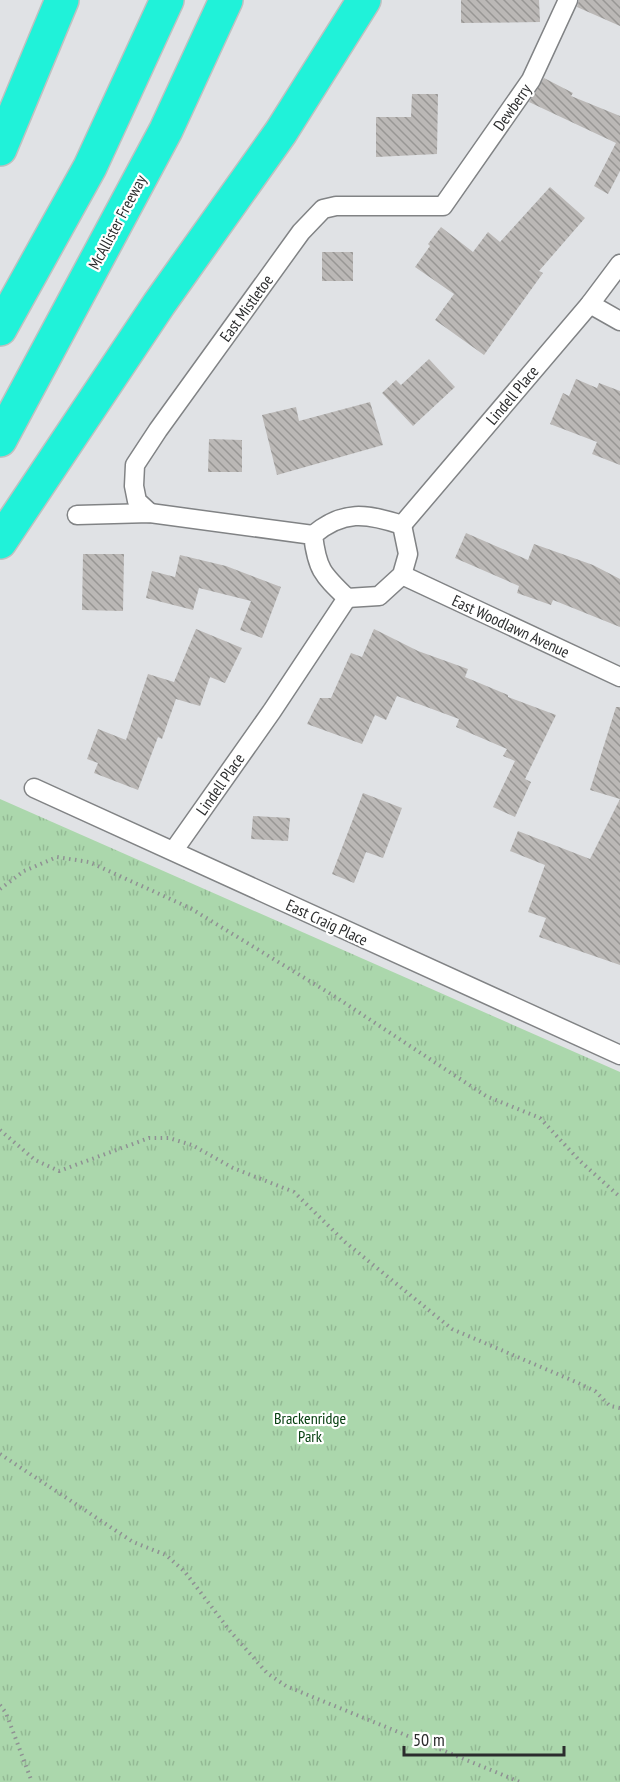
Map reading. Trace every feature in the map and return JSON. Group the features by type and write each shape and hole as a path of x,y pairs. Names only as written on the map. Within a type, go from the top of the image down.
{"highway":[{"path":"0,149 62,0"},
{"path":"0,329 90,167 167,0"},
{"name":"McAllister Freeway","path":"0,440 166,130 226,0"},
{"path":"0,542 159,304 281,132 364,0"}],"street":[{"name":"Dewberry","path":"442,206 531,80 568,0"},
{"name":"East Mistletoe","path":"150,513 137,501 134,486 135,465 267,279 323,209 336,206 442,206"},
{"name":"Lindell Place","path":"402,525 590,304 620,264"},
{"path":"590,304 620,321"},
{"path":"77,515 150,513 313,535 329,522 353,515 376,516 402,525 408,554 402,575 379,596 346,598 328,580 316,563 313,535"},
{"name":"East Woodlawn Avenue","path":"402,575 620,677"},
{"name":"Lindell Place","path":"174,850 272,711 346,598"},
{"name":"East Craig Place","path":"34,788 620,1055"}],"path":[{"path":"0,889 24,871 57,857 89,862 190,908 334,996 486,1096 540,1119 579,1160 620,1197"},
{"path":"0,1130 35,1160 59,1171 149,1138 169,1138 192,1145 233,1168 294,1192 345,1242 452,1329 596,1391 610,1406 620,1408"},
{"path":"0,1454 133,1542 166,1556 179,1566 267,1673 286,1686 520,1782"},
{"path":"0,1705 6,1713 32,1782"}],"green space":[{"name":"Brackenridge Park","path":"0,799 620,1072 620,1782 0,1782"}],"building":[{"path":"461,0 539,0 540,22 461,23"},
{"path":"579,0 620,0 620,26 577,7"},
{"path":"544,78 573,93 571,96 620,116 620,171 608,194 594,186 616,143 529,102"},
{"path":"412,94 438,94 437,154 376,157 376,117 411,117"},
{"path":"550,187 585,218 539,271 543,273 484,355 435,320 454,294 415,267 441,227 473,252 488,232 500,242"},
{"path":"322,252 353,252 353,281 322,281"},
{"path":"429,359 455,387 413,426 382,393 396,380 401,385"},
{"path":"576,379 597,388 599,383 620,391 620,465 592,454 597,442 550,424 563,393 569,396"},
{"path":"370,402 383,445 277,475 262,415 296,407 299,421"},
{"path":"209,439 242,440 242,472 208,472"},
{"path":"466,533 528,560 534,544 593,565 620,579 620,627 553,600 551,605 517,593 519,586 455,558"},
{"path":"83,554 124,554 123,611 82,610"},
{"path":"180,555 226,566 281,587 262,638 240,630 251,601 199,588 193,610 146,598 152,571 175,577"},
{"path":"196,629 242,648 225,683 210,677 200,706 176,699 162,739 158,737 138,790 94,773 98,763 87,759 98,729 126,740 148,674 174,682"},
{"path":"374,629 418,651 468,669 465,677 508,695 508,697 556,715 525,779 531,782 515,817 493,807 515,761 503,756 507,749 456,727 459,719 397,696 386,720 375,715 362,744 307,724 320,698 331,698 351,653 362,657"},
{"path":"616,707 620,707 620,799 590,790"},
{"path":"363,793 402,808 383,858 366,852 354,883 332,874"},
{"path":"620,799 620,965 539,937 546,918 528,912 545,865 510,851 518,831 590,859"},
{"path":"253,816 290,818 288,841 251,839"}]}
